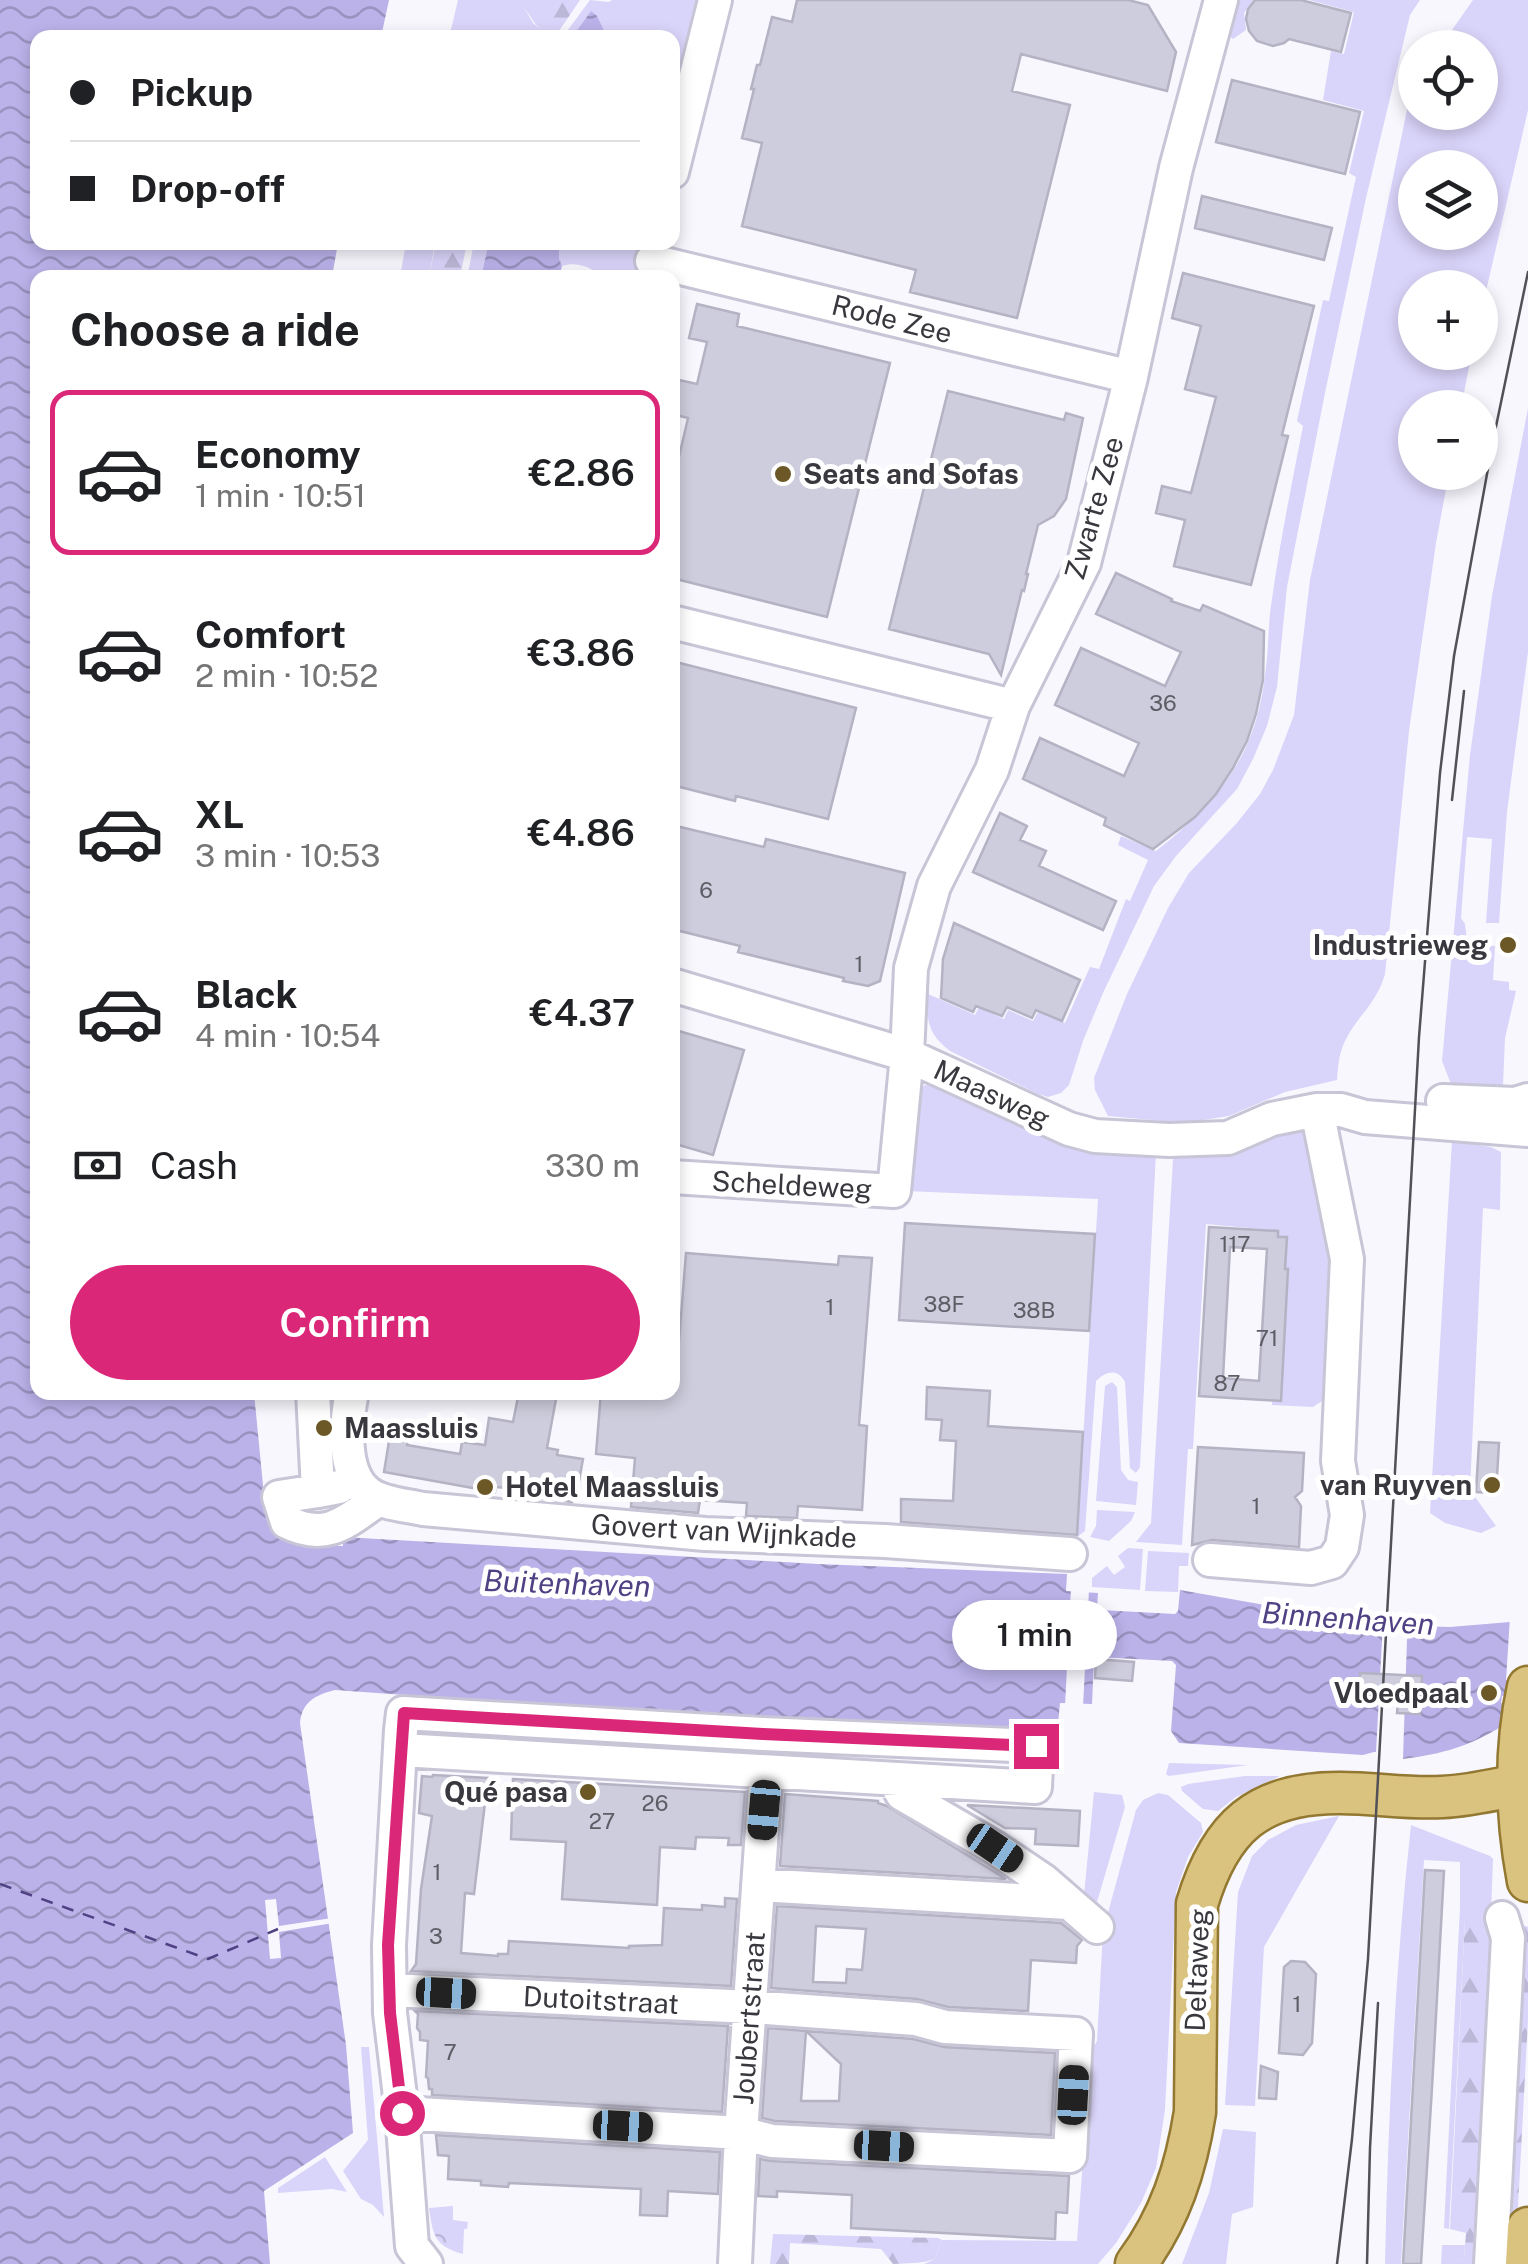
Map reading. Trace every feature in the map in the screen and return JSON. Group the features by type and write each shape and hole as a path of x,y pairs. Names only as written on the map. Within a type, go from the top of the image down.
{"main road":[{"path":"1526,1710 1520,1839 1528,1881"},
{"name":"Deltaweg","path":"1136,2264 1164,2220 1190,2146 1194,2112 1197,1904 1206,1874 1230,1834 1248,1817 1280,1800 1316,1794 1442,1797 1495,1813 1524,1800"},
{"path":"1526,2264 1528,2228"}],"street":[{"path":"680,140 715,0"},
{"name":"Zwarte Zee","path":"907,1055 911,968 934,886 992,770 1012,706 1084,563 1131,376 1176,168 1222,0"},
{"name":"Rode Zee","path":"652,260 1131,376"},
{"path":"680,624 1012,706"},
{"name":"Maasweg","path":"680,987 907,1055 1069,1130 1095,1136 1228,1138 1272,1119 1329,1110 1365,1098 1515,1104 1528,1100"},
{"name":"Scheldeweg","path":"680,1177 894,1190 907,1055"},
{"path":"1210,1560 1312,1568 1332,1562 1342,1547 1347,1515 1338,1461 1347,1259 1329,1110"},
{"name":"Maasweg","path":"1329,1110 1365,1117 1528,1130"},
{"path":"314,1400 318,1491 368,1491 348,1454 346,1431 351,1400"},
{"name":"Govert van Wijnkade","path":"368,1491 423,1509 706,1534 1070,1554"},
{"path":"400,1750 1035,1787 1036,1746 404,1713 400,1750 388,1945 390,2013 412,2246 426,2264"},
{"name":"Joubertstraat","path":"736,2264 766,1772"},
{"path":"894,1779 902,1794 1044,1881 1097,1927"},
{"path":"758,1885 1068,1902"},
{"path":"1491,2264 1508,1938 1502,1918"},
{"name":"Dutoitstraat","path":"390,1990 751,2007 916,2019 944,2027 1076,2034 1070,2156 772,2141 741,2133"},
{"path":"402,2113 741,2133"}],"green space":[{"path":"458,0 515,0 521,2 542,30 451,30"},
{"path":"515,0 580,0 560,30 541,30"},
{"path":"590,0 703,0 680,92 680,30 603,30 591,11 577,30 568,30"},
{"path":"1232,0 1253,0 1244,13 1246,30 1233,39 1224,33"},
{"path":"1309,0 1420,0 1406,30 1398,30 1398,65 1325,393 1287,587 1277,687 1267,726 1237,789 1154,886 1103,993 1069,1085 1048,1097 943,1045 930,1026 928,994 975,1015 979,1007 1004,1019 1008,1010 1033,1021 1038,1012 1065,1023 1090,967 1099,969 1126,899 1130,901 1148,860 1118,845 1121,836 1156,851 1217,793 1245,750 1262,698 1271,608 1303,426 1297,421 1323,300 1329,301 1356,177 1349,173 1364,111 1323,100 1331,51 1344,54 1354,12"},
{"path":"1473,0 1528,0 1528,110 1498,239 1498,150 1399,150 1403,130 1498,130 1498,30 1452,30"},
{"path":"1398,153 1398,250 1496,250 1491,270 1398,270 1398,370 1469,370 1464,390 1398,390 1398,490 1446,490 1409,731 1385,974 1344,1044 1337,1080 1285,1092 1229,1116 1184,1123 1108,1116 1095,1090 1094,1078 1127,994 1189,873 1260,794 1294,715 1310,580"},
{"path":"405,250 434,250 430,270 401,270"},
{"path":"434,250 466,250 461,270 430,270"},
{"path":"473,250 487,250 483,270 469,270"},
{"path":"559,250 641,250 636,270 562,266"},
{"path":"1528,408 1528,652 1507,812 1499,923 1486,923 1492,839 1467,837 1461,918 1467,942 1495,946 1493,980 1509,982 1509,990 1516,991 1505,1038 1503,1085 1497,1089 1451,1084 1442,1061 1470,755 1492,596"},
{"path":"934,1083 1156,1152 1140,1467 1136,1473 1130,1468 1125,1382 1119,1375 1108,1373 1096,1381 1085,1531 1077,1537 1098,1199 906,1191 919,1087"},
{"path":"1294,1125 1312,1138 1333,1247 1325,1399 1313,1407 1272,1405 1278,1264 1268,1262 1270,1230 1206,1224 1193,1449 1188,1449 1182,1545 1136,1542 1151,1523 1173,1160 1175,1156"},
{"path":"1452,1141 1501,1152 1500,1210 1483,1208 1470,1490 1496,1526 1481,1533 1445,1523 1430,1513"},
{"path":"1112,1382 1117,1387 1121,1470 1128,1480 1138,1482 1136,1505 1096,1501 1105,1386"},
{"path":"1097,1510 1135,1512 1131,1521 1109,1541 1090,1537 1096,1526"},
{"path":"1128,1548 1143,1549 1140,1590 1092,1587 1092,1578 1107,1566 1114,1575 1125,1567 1118,1556"},
{"path":"1148,1551 1189,1553 1188,1566 1179,1566 1178,1592 1145,1591"},
{"path":"1169,1763 1248,1765 1169,1776"},
{"path":"1245,1776 1280,1776 1236,1797 1218,1811 1203,1809 1181,1787 1188,1784"},
{"path":"1094,1792 1122,1795 1125,1807 1097,1902 1084,1895"},
{"path":"1158,1793 1168,1795 1201,1823 1203,1832 1188,1857 1176,1892 1165,2110 1156,2168 1141,2203 1098,2264 924,2264 935,2259 942,2240 1077,2241 1091,2051 1097,2041 1103,1931 1136,1810 1143,1800"},
{"path":"1339,1816 1264,1947 1255,2106 1225,2105 1238,1892 1252,1856 1268,1840 1296,1825"},
{"path":"1411,1825 1493,1859 1491,1914 1465,1919 1449,2229 1444,2228 1460,1862 1424,1860 1401,2264 1385,2264 1393,2044"},
{"path":"1491,1914 1528,1927 1528,2020 1515,2264 1453,2264 1464,2259 1466,2233 1450,2229 1465,1918"},
{"path":"361,2047 369,2047 384,2217 361,2199 343,2171 368,2140"},
{"path":"1223,2129 1256,2132 1253,2207 1232,2214 1226,2264 1182,2264 1209,2193"},
{"path":"325,2157 347,2192 332,2189 278,2193 278,2188"},
{"path":"453,2206 453,2220 468,2222 463,2254 441,2243 432,2225 429,2208"},
{"path":"773,2234 942,2240 935,2259 920,2263 893,2264 881,2249 790,2243 789,2264 770,2264"},
{"path":"1442,2245 1465,2245 1464,2259 1441,2264"}],"water":[{"name":"Buitenhaven","path":"0,0 389,0 383,30 30,30 30,250 337,250 333,270 30,270 30,1400 255,1400 266,1516 275,1535 295,1544 343,1546 343,1537 1067,1574 1066,1591 1098,1593 1100,1610 1175,1614 1180,1590 1378,1625 1450,1627 1510,1622 1528,1681 1507,1680 1501,1703 1505,1704 1504,1725 1456,1748 1403,1759 1403,1752 1363,1755 1179,1743 1171,1731 1176,1665 1172,1661 1097,1657 1092,1704 1060,1703 1057,1734 328,1692 307,1705 300,1723 346,2045 353,2133 264,2191 270,2264 0,2264"},
{"path":"591,11 604,30 577,30"},
{"path":"487,250 559,250 562,266 561,270 483,270"}],"pier":[{"path":"1071,1588 1089,1589 1083,1707 1065,1706"},
{"path":"1510,1617 1528,1619 1528,1681 1506,1680"},
{"path":"1383,1621 1411,1623 1403,1758 1398,1753 1376,1752"},
{"path":"276,1899 279,1926 332,1918 333,1923 279,1932 281,1958 270,1959 265,1900"}],"building":[{"path":"797,0 1128,0 1148,5 1176,52 1167,91 1021,54 1012,91 1070,105 1017,318 910,292 916,270 742,226 762,143 742,138 751,89 772,17 792,22"},
{"path":"1255,0 1301,0 1351,13 1341,52 1289,39 1273,46 1257,41 1246,19"},
{"path":"1232,80 1360,112 1345,174 1216,142"},
{"path":"1202,196 1332,228 1324,260 1195,228"},
{"path":"1183,273 1314,306 1282,435 1288,436 1251,585 1174,566 1185,520 1156,513 1162,486 1191,493 1216,397 1185,389 1201,326 1172,318"},
{"path":"697,304 739,314 737,326 890,363 827,617 680,580 680,452 688,418 680,416 680,380 697,384 707,342 689,338"},
{"path":"948,391 1064,420 1066,413 1083,418 1066,499 1054,516 1038,525 1001,675 989,654 889,629"},
{"path":"1116,573 1171,601 1200,611 1203,605 1264,631 1263,680 1247,741 1216,794 1195,817 1153,849 1104,825 1106,818 1023,779 1040,738 1124,776 1139,743 1055,705 1081,648 1165,686 1181,652 1096,614"},
{"path":"680,663 856,708 828,819 736,796 735,801 680,787"},
{"path":"1000,813 1027,826 1020,840 1046,851 1039,866 1116,901 1103,930 973,872"},
{"path":"680,827 764,847 766,839 905,873 880,981 868,986 843,981 844,978 738,952 740,946 680,931"},
{"path":"954,923 1080,980 1062,1021 1036,1010 1032,1018 1007,1007 1002,1016 976,1006 973,1012 941,998 943,959"},
{"path":"680,1031 744,1050 713,1155 680,1145"},
{"path":"905,1223 1095,1234 1089,1331 899,1320"},
{"path":"1209,1227 1278,1231 1278,1237 1287,1237 1288,1269 1281,1401 1199,1396","holes":["1230,1247 1267,1249 1259,1381 1223,1378"]},
{"path":"686,1253 838,1265 839,1256 872,1258 859,1425 867,1426 862,1510 798,1506 797,1518 746,1516 747,1503 700,1500 698,1513 631,1507 635,1458 596,1454 600,1400 680,1400"},
{"path":"927,1387 990,1391 988,1426 1083,1432 1077,1535 901,1522 901,1499 953,1501 956,1441 940,1440 942,1420 926,1419"},
{"path":"517,1400 556,1400 547,1448 558,1450 557,1455 583,1459 572,1502 527,1497 528,1490 496,1487 495,1492 384,1472 390,1435 408,1438 407,1445 460,1454 462,1442 485,1445 489,1418 513,1422"},
{"path":"1479,1442 1499,1443 1496,1493 1476,1492"},
{"path":"1198,1447 1304,1453 1302,1491 1295,1497 1301,1506 1299,1547 1212,1540 1192,1545"},
{"path":"1096,1659 1134,1662 1132,1681 1095,1678"},
{"path":"1360,1673 1422,1676 1420,1714 1397,1713 1398,1704 1359,1702"},
{"path":"422,1776 488,1778 474,1894 465,1893 461,1953 508,1954 509,1941 629,1948 662,1945 664,1908 702,1910 702,1905 725,1907 725,1898 737,1899 731,1986 411,1971 416,1964 421,1889 432,1816 419,1813"},
{"path":"513,1779 745,1792 741,1845 728,1845 729,1838 696,1837 695,1849 660,1847 657,1905 562,1899 566,1842 511,1839"},
{"path":"785,1794 878,1801 1006,1879 780,1866"},
{"path":"967,1805 1080,1811 1078,1846 1035,1844 1036,1829 1005,1828"},
{"path":"1425,1870 1444,1871 1432,2088 1421,2264 1403,2264"},
{"path":"777,1906 1061,1923 1082,1940 1077,1946 1076,1963 1031,1960 1028,2011 948,2007 917,1999 771,1988","holes":["816,1926 866,1929 862,1970 847,1969 846,1983 813,1982"]},
{"path":"1291,1961 1305,1962 1316,1974 1312,2043 1303,2055 1279,2053 1284,1967"},
{"path":"415,2011 728,2026 722,2112 432,2095 426,2077 428,2041 420,2040"},
{"path":"768,2028 913,2039 944,2047 1055,2053 1051,2135 762,2118","holes":["806,2031 841,2064 839,2101 801,2101"]},
{"path":"1261,2066 1278,2072 1276,2099 1259,2098"},
{"path":"436,2135 720,2152 718,2194 668,2191 667,2216 640,2215 641,2189 509,2183 508,2187 448,2179 449,2156 438,2155"},
{"path":"760,2159 1069,2176 1067,2213 1056,2212 1055,2239 851,2228 852,2195 777,2191 777,2197 758,2196"}],"ferry route":[{"path":"0,1884 208,1959 278,1929"}],"tram line":[{"path":"1337,2264 1368,1959 1419,1037 1440,773 1454,656 1528,272"},
{"path":"1452,800 1464,691"},
{"path":"1367,2264 1378,2003"}],"place":[{"name":"Seats and Sofas","path":"783,474"},
{"name":"Industrieweg","path":"1508,945"},
{"name":"Maassluis","path":"324,1428"},
{"name":"van Ruyven","path":"1492,1485"},
{"name":"Hotel Maassluis","path":"485,1487"},
{"name":"Vloedpaal","path":"1489,1693"},
{"name":"Qué pasa","path":"588,1792"}],"route":[{"path":"402,2113 390,2013 388,1945 404,1713 1036,1746"}],"water label":[{"name":"Binnenhaven","path":"1348,1619"}]}
